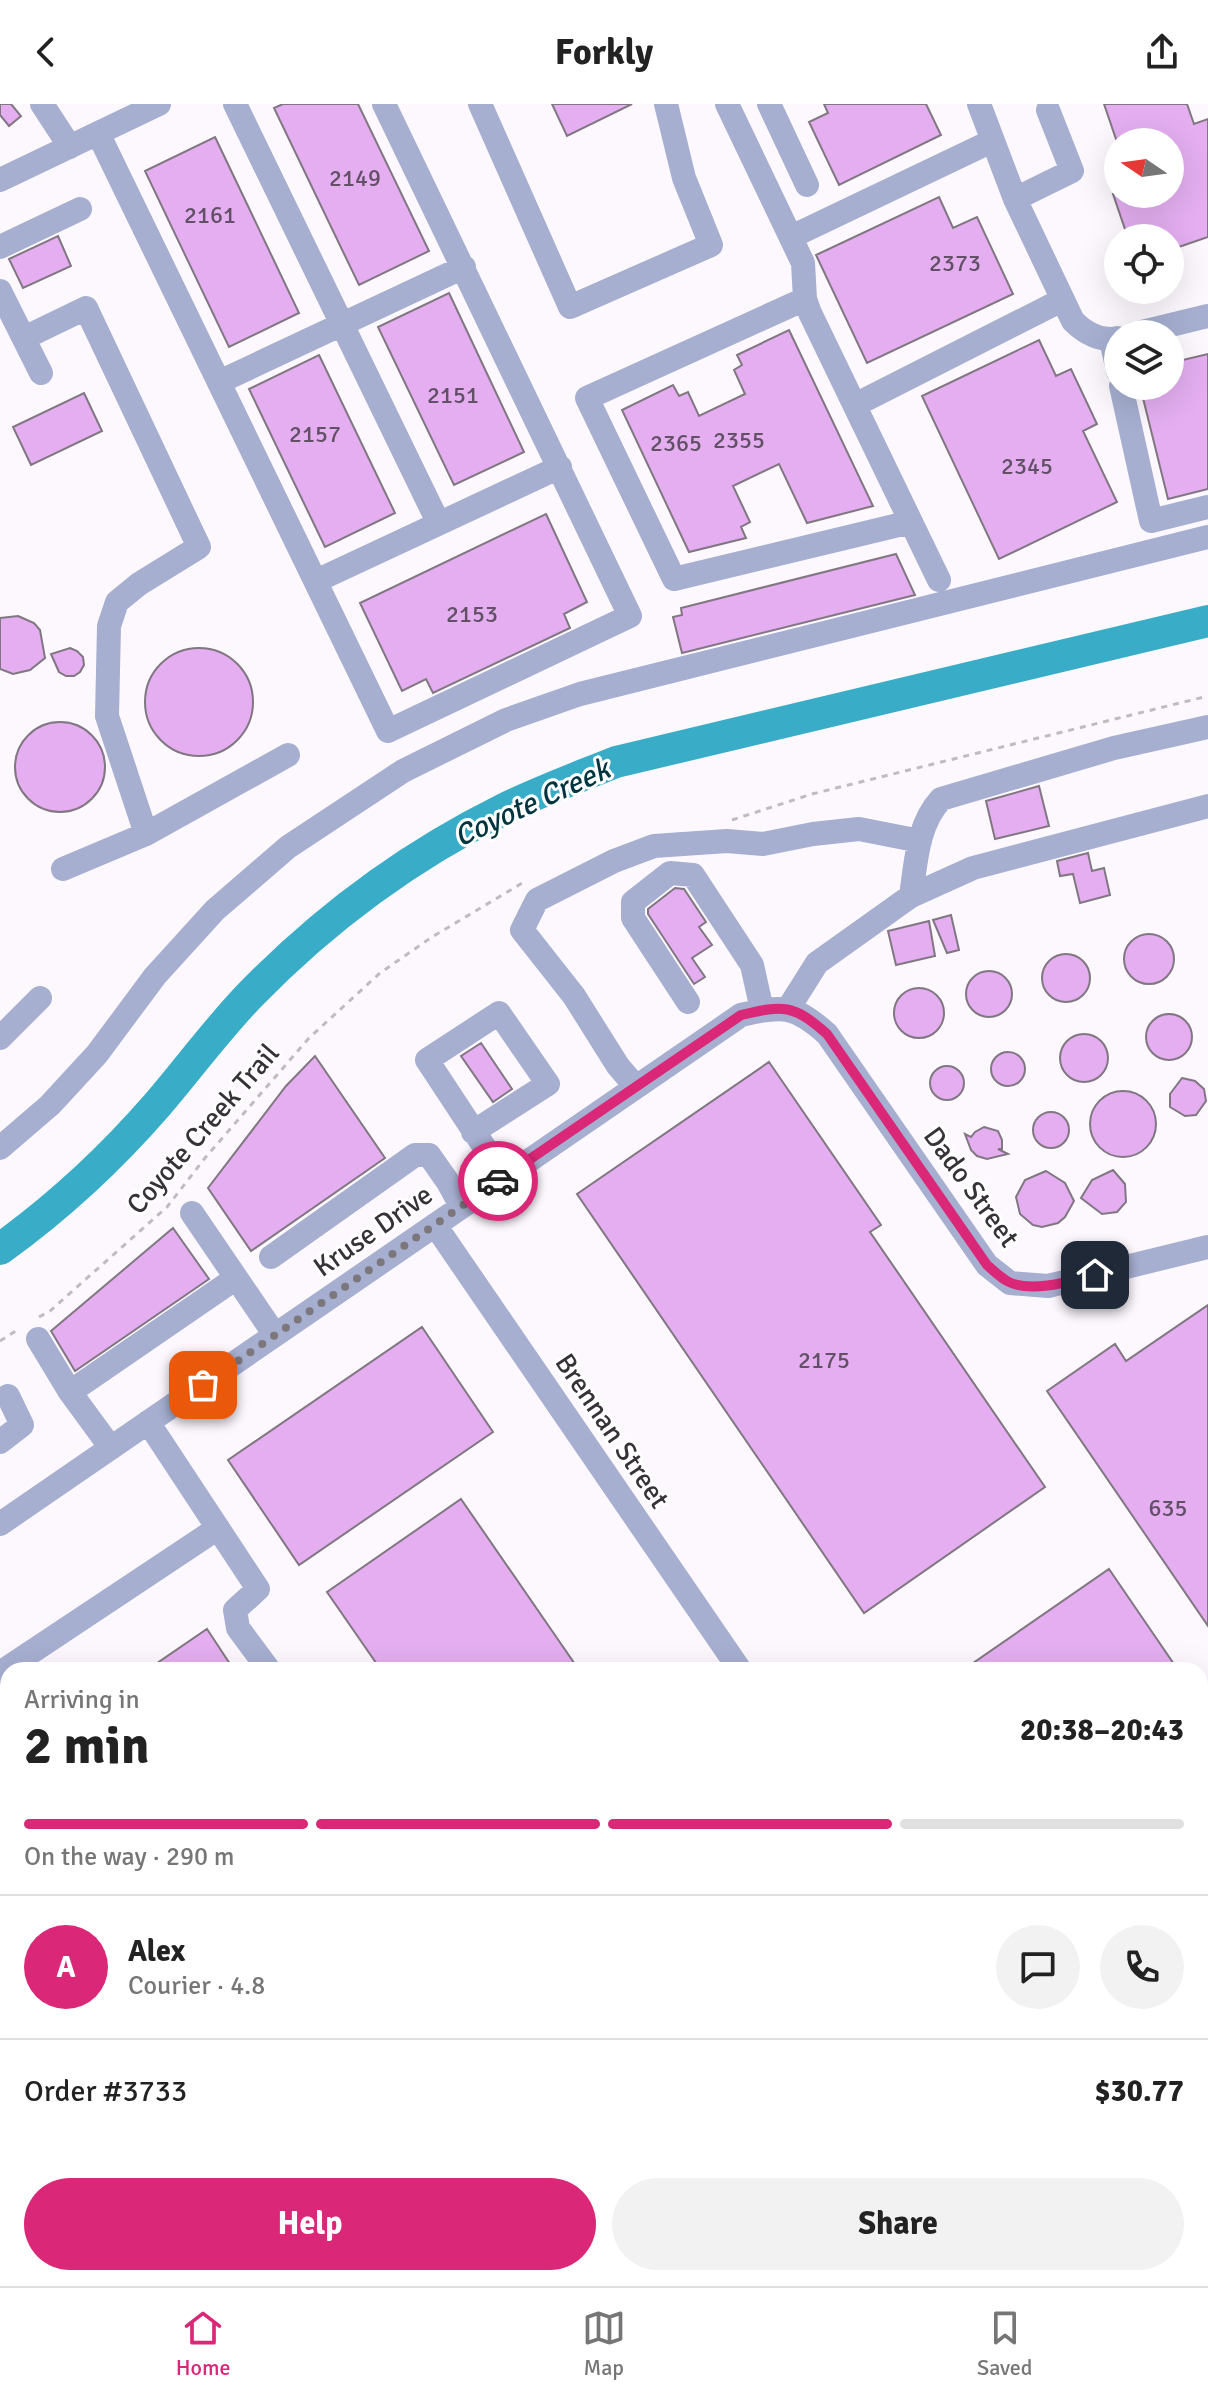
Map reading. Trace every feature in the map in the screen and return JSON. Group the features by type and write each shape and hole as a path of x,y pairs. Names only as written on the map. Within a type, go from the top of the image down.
{"street":[{"path":"42,104 70,147"},
{"path":"0,180 157,104"},
{"path":"235,104 438,522"},
{"path":"98,133 388,731 630,616 384,104"},
{"path":"480,104 570,307 711,245 684,178 666,104"},
{"path":"727,104 803,263 805,299 939,580"},
{"path":"769,104 807,185"},
{"path":"979,104 1015,199 1073,321 1085,333 1104,335"},
{"path":"1015,199 1072,171 1048,110"},
{"path":"791,237 992,141"},
{"path":"0,247 80,209"},
{"path":"219,382 464,267"},
{"path":"0,291 41,373"},
{"path":"805,299 587,398 674,579 911,522"},
{"path":"855,405 1062,300"},
{"path":"24,338 86,308 199,547 139,584 117,602 109,626 107,716 146,834"},
{"path":"1184,322 1208,316"},
{"path":"1124,400 1151,521 1208,507"},
{"path":"316,581 560,467"},
{"path":"0,1148 50,1105 97,1054 155,976 215,910 288,847 403,771 506,720 580,694 1208,537"},
{"path":"911,896 920,841 931,809 941,799 1114,748 1208,727"},
{"path":"63,869 146,834 288,755"},
{"path":"788,1009 817,963 911,896 973,868 1208,806"},
{"path":"636,1087 618,1066 574,996 522,930 537,900 614,861 654,846 727,841 763,844 859,829 920,841"},
{"path":"688,1002 633,918 633,902 670,873 693,875 752,965 762,1010"},
{"path":"0,1038 40,998"},
{"name":"Kruse Drive","path":"0,1524 741,1015 776,1007 788,1009"},
{"name":"Dado Street","path":"788,1009 806,1015 827,1034 987,1265 1010,1283 1048,1286 1208,1247"},
{"path":"473,1132 548,1084 499,1013 427,1060 473,1132 504,1177"},
{"path":"271,1257 415,1155 429,1155 461,1206"},
{"path":"192,1213 275,1335"},
{"name":"Brennan Street","path":"435,1225 735,1662"},
{"path":"70,1392 236,1278"},
{"path":"34,1328 70,1392 111,1448"},
{"path":"0,1442 22,1425 8,1396"},
{"path":"148,1422 258,1589 235,1610 238,1628 263,1662"},
{"path":"17,1662 218,1528"}],"path":[{"path":"731,820 812,794 1208,696"},
{"name":"Coyote Creek Trail","path":"0,1341 34,1328 167,1207 205,1158 309,1038 380,973 432,937"}],"building":[{"path":"0,104 11,104 21,116 9,126 0,115"},
{"path":"283,104 358,104 429,251 359,285 274,108"},
{"path":"552,104 632,104 567,136"},
{"path":"824,104 926,104 941,135 839,185 809,122 828,113"},
{"path":"1104,104 1187,104 1194,124 1208,119 1208,237 1184,245 1184,224 1123,224 1118,208 1184,208 1184,128 1112,128"},
{"path":"215,137 299,313 229,347 145,171"},
{"path":"939,197 953,228 977,217 1013,294 867,363 816,255"},
{"path":"58,236 71,266 23,288 9,259"},
{"path":"449,293 524,452 454,485 378,327"},
{"path":"789,330 873,506 807,523 779,464 733,486 750,522 741,527 746,538 689,552 622,410 673,385 679,396 688,392 699,416 745,394 734,370 742,365 737,355"},
{"path":"1039,340 1056,376 1071,369 1097,424 1083,431 1117,502 999,559 922,396"},
{"path":"1208,354 1208,489 1168,499 1143,400 1184,400 1184,360"},
{"path":"319,355 395,513 325,547 249,389"},
{"path":"84,393 102,431 31,465 13,427"},
{"path":"546,514 587,602 564,614 570,628 433,693 426,679 402,691 360,603"},
{"path":"896,554 915,595 682,653 673,617 682,615 681,608"},
{"path":"18,616 34,623 40,630 45,658 30,670 13,674 0,669 0,618"},
{"path":"70,648 83,657 84,665 74,676 66,676 59,672 51,654"},
{"path":"199,648 220,652 237,664 249,681 253,702 249,723 237,740 220,752 199,756 178,752 161,740 149,723 145,702 149,681 161,664 178,652"},
{"path":"60,722 77,726 92,735 101,750 105,767 101,784 92,799 77,808 60,812 43,808 28,799 19,784 15,767 19,750 28,735 43,726"},
{"path":"1039,786 1049,826 995,839 986,801"},
{"path":"1088,853 1092,871 1104,868 1110,895 1080,903 1073,874 1060,876 1057,861"},
{"path":"675,888 684,889 706,922 699,927 712,945 692,958 705,977 694,984 648,914 648,909"},
{"path":"951,915 959,950 947,953 933,920"},
{"path":"929,921 935,956 896,965 888,931"},
{"path":"1149,934 1167,941 1174,959 1167,977 1149,984 1131,977 1124,959 1131,941"},
{"path":"1066,954 1083,961 1090,978 1083,995 1066,1002 1049,995 1042,978 1049,961"},
{"path":"989,971 1005,978 1012,994 1005,1010 989,1017 973,1010 966,994 973,978"},
{"path":"919,988 937,995 944,1013 937,1031 919,1038 901,1031 894,1013 901,995"},
{"path":"1169,1014 1185,1021 1192,1037 1185,1053 1169,1060 1153,1053 1146,1037 1153,1021"},
{"path":"1084,1034 1101,1041 1108,1058 1101,1075 1084,1082 1067,1075 1060,1058 1067,1041"},
{"path":"481,1043 512,1089 493,1102 461,1056"},
{"path":"1008,1052 1020,1057 1025,1069 1020,1081 1008,1086 996,1081 991,1069 996,1057"},
{"path":"315,1056 385,1158 251,1251 208,1188 286,1086"},
{"path":"769,1062 881,1225 870,1232 1045,1487 864,1613 577,1194"},
{"path":"947,1066 959,1071 964,1083 959,1095 947,1100 935,1095 930,1083 935,1071"},
{"path":"1182,1078 1195,1081 1204,1089 1206,1101 1196,1115 1185,1116 1170,1107 1170,1094"},
{"path":"1123,1091 1136,1093 1146,1101 1154,1111 1154,1137 1146,1147 1136,1155 1123,1157 1110,1155 1100,1147 1092,1137 1090,1124 1092,1111 1100,1101 1110,1093"},
{"path":"1051,1112 1064,1117 1069,1130 1064,1143 1051,1148 1038,1143 1033,1130 1038,1117"},
{"path":"984,1127 998,1131 1002,1149 998,1149 1008,1154 987,1159 971,1150 965,1134 971,1137"},
{"path":"1113,1170 1125,1184 1126,1202 1117,1212 1102,1214 1081,1198 1092,1180"},
{"path":"1046,1171 1065,1183 1074,1201 1058,1223 1042,1227 1033,1225 1020,1214 1016,1197 1025,1180"},
{"path":"173,1228 209,1279 75,1371 51,1331"},
{"path":"1208,1305 1208,1626 1047,1391 1115,1344 1126,1361"},
{"path":"422,1327 493,1432 299,1565 228,1460"},
{"path":"461,1499 573,1662 375,1662 327,1592"},
{"path":"1109,1569 1173,1662 975,1662"},
{"path":"207,1629 229,1662 159,1662"}],"waterway":[{"name":"Coyote Creek","path":"0,1249 83,1182 121,1144 238,1007 279,966 370,891 469,827 546,790 616,762 1208,621"}],"way so far":[{"path":"203,1385 498,1181"}],"route":[{"path":"498,1181 741,1015 776,1007 806,1015 827,1034 987,1265 1010,1283 1048,1286 1095,1275"}]}
